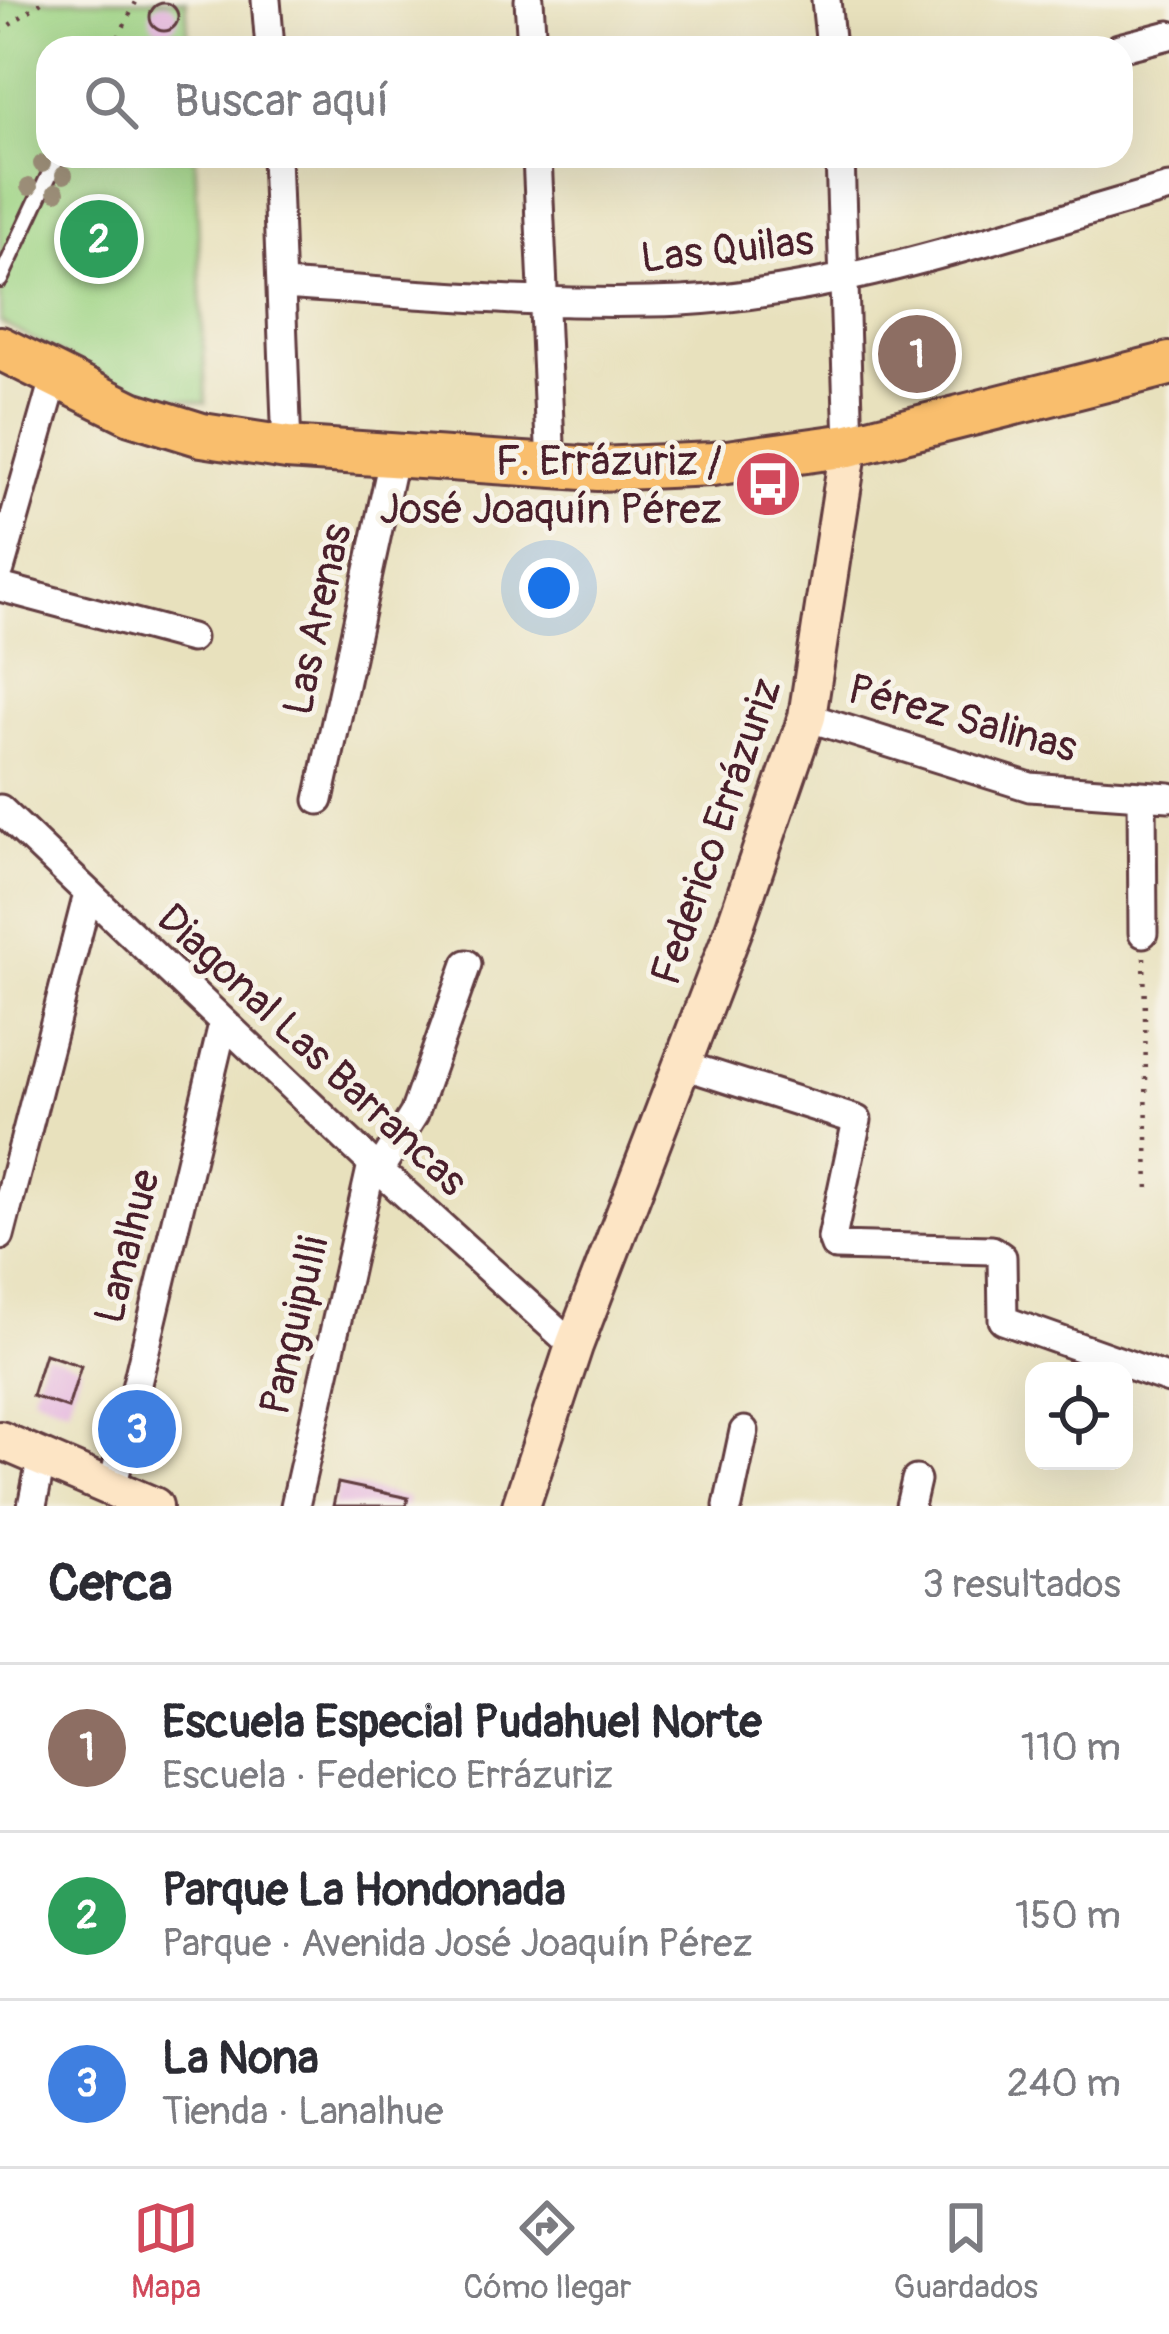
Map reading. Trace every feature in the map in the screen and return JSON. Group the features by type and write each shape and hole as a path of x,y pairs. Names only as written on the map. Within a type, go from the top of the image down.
{"main road":[{"path":"0,348 166,425 287,448 551,466 693,466 849,445 1169,364"}],"street":[{"path":"266,0 269,36"},
{"path":"530,0 532,36"},
{"path":"826,0 830,36"},
{"path":"1133,44 1169,34"},
{"path":"276,168 287,448"},
{"path":"538,168 551,466"},
{"name":"Federico Errázuriz","path":"521,1506 574,1346 807,717 849,445 841,168"},
{"name":"Las Quilas","path":"281,284 546,302 685,301 847,278 1169,188"},
{"path":"0,569 55,376"},
{"name":"Las Arenas","path":"319,800 394,455"},
{"path":"0,586 191,638"},
{"name":"Pérez Salinas","path":"807,717 1030,787 1155,797"},
{"path":"1143,933 1155,797"},
{"name":"Diagonal Las Barrancas","path":"0,808 223,1024 574,1346"},
{"path":"0,1236 88,894"},
{"name":"Panguipulli","path":"295,1506 376,1167 414,1114 467,964"},
{"name":"Lanalhue","path":"112,1488 223,1024"},
{"path":"680,1064 857,1120 832,1238 835,1246 992,1250 1003,1264 1003,1320 1169,1378"},
{"path":"728,1506 744,1431"},
{"path":"0,1440 154,1506"},
{"path":"32,1506 42,1457"}],"lane":[{"path":"0,280 52,168"}],"path":[{"path":"0,32 44,0"},
{"path":"119,36 137,0"},
{"path":"1143,933 1148,1197"}],"green space":[{"path":"0,0 186,0 188,36 36,36 36,168 196,168 206,403 131,390 0,322"}],"building":[{"path":"164,3 174,7 178,17 174,27 164,31 154,27 150,17 154,7"},
{"path":"45,1354 81,1366 68,1408 32,1396"},
{"path":"139,1408 166,1413 161,1439 133,1433"},
{"path":"338,1483 408,1498 406,1506 333,1506"}],"place":[{"name":"Parque La Hondonada","path":"99,239"},
{"name":"Escuela Especial Pudahuel Norte","path":"917,354"},
{"name":"F. Errázuriz / José Joaquín Pérez","path":"768,484"},
{"name":"La Nona","path":"137,1429"}]}
